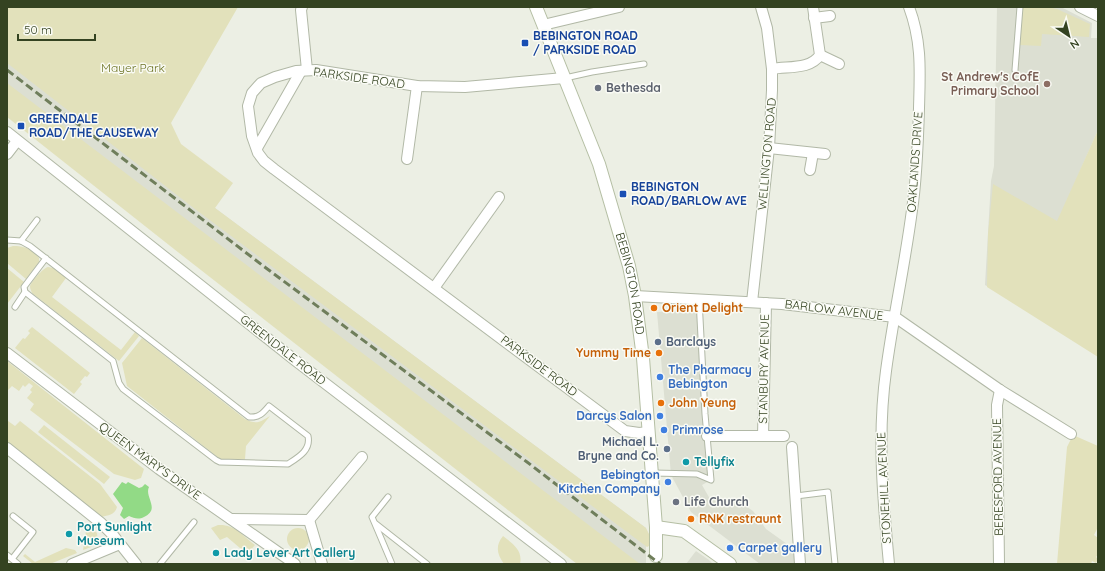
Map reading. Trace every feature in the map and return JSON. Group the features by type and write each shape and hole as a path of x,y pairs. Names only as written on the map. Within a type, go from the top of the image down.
{"main road":[{"name":"BEBINGTON ROAD","path":"536,7 599,164 629,266 643,358 656,527 656,556"},
{"path":"656,527 684,531 730,564"}],"street":[{"path":"302,7 304,70"},
{"path":"543,25 620,7"},
{"name":"WELLINGTON ROAD","path":"752,302 769,148 772,90 772,69 767,28 761,7"},
{"path":"812,7 820,55"},
{"name":"OAKLANDS DRIVE","path":"895,317 912,209 919,130 920,47 916,26 909,7"},
{"path":"1080,7 1098,16"},
{"path":"814,18 830,16"},
{"path":"772,69 806,65 817,59 820,55"},
{"path":"820,55 840,64"},
{"name":"PARKSIDE ROAD","path":"257,148 304,70"},
{"name":"PARKSIDE ROAD","path":"564,78 465,88 417,86 316,70 296,71 261,82 252,92 248,106 252,136 264,161 274,169 625,430 639,433 649,432"},
{"name":"PARKSIDE ROAD","path":"407,159 417,86"},
{"name":"GREENDALE ROAD","path":"7,132 290,356 561,564"},
{"path":"7,154 18,141"},
{"path":"769,148 825,154"},
{"path":"810,170 813,153"},
{"path":"434,288 499,198"},
{"name":"BARLOW AVENUE","path":"634,296 766,303 895,317 1000,390 1071,434"},
{"name":"STANBURY AVENUE","path":"763,436 766,303"},
{"name":"STONEHILL AVENUE","path":"889,564 881,472 881,431 886,372 895,317"},
{"name":"QUEEN MARY'S DRIVE","path":"7,353 160,469 295,564"},
{"name":"BERESFORD AVENUE","path":"999,564 997,405 1000,390"},
{"name":"STANBURY AVENUE","path":"707,436 784,436"},
{"path":"792,447 800,564"},
{"path":"7,448 101,522 113,534 136,564"},
{"path":"309,520 362,457"},
{"path":"231,519 309,520"},
{"path":"309,520 322,564"},
{"path":"72,564 120,544"}],"lane":[{"path":"1015,70 1020,7"},
{"path":"564,78 644,64"},
{"path":"21,241 36,220"},
{"path":"7,240 21,241 30,246 249,417 255,418 262,414 269,406 308,436 309,442 306,450 288,464 220,462 216,460 123,388 119,383 113,361 25,292"},
{"path":"15,307 25,292 24,287 46,258"},
{"path":"652,473 697,474 711,480 699,299"},
{"path":"796,496 828,492 835,564"},
{"path":"388,497 372,517 392,564"},
{"path":"12,559 33,532 13,516"},
{"path":"160,564 194,522"},
{"path":"375,524 427,564"},
{"path":"7,554 18,564"}],"shaded area":[{"name":"St Andrew's CofE Primary School","path":"997,7 1061,7 1092,23 1091,38 1098,38 1098,130 1058,221 1098,351 985,285 991,181 994,166"},
{"path":"7,49 215,208 646,528 646,564 579,564 7,114"},
{"path":"699,309 711,480 702,485 710,499 740,502 753,511 766,529 794,549 796,564 760,564 691,512 671,475 657,312"},
{"path":"122,482 126,484 128,482 139,488 145,484 149,487 148,495 152,507 149,514 138,519 129,516 124,519 120,515 123,508 113,494"},
{"path":"696,551 709,560 713,564 686,564"}],"green space":[{"name":"Mayer Park","path":"7,7 238,7 171,123 181,144 233,183 215,208 646,528 649,534 649,546 647,547 195,209 7,63"},
{"path":"1022,7 1049,7 1057,9 1090,24 1089,37 1042,34 1041,46 1020,45"},
{"path":"7,83 640,564 577,564 7,117"},
{"path":"1098,130 1098,357 987,287 988,234 993,184 1057,221"},
{"path":"13,246 28,249 34,252 39,258 39,262 26,279 7,263 7,248"},
{"path":"48,267 53,268 66,278 52,297 121,350 135,332 139,336 119,361 32,293 30,287 31,284 41,272"},
{"path":"7,268 24,282 7,304"},
{"path":"32,327 90,373 80,382 82,384 74,394 15,348 23,338 25,339 30,333 28,331"},
{"path":"142,338 245,419 258,422 270,416 246,446 245,459 220,459 127,386 122,363"},
{"path":"7,361 144,469 141,478 135,480 114,474 30,410 34,404 27,398 32,392 30,390 33,386 29,383 25,387 23,385 19,391 12,386 7,391"},
{"path":"8,421 15,426 20,421 100,484 117,507 115,512 102,517 7,443"},
{"path":"44,425 110,477 104,484 38,432"},
{"path":"1073,435 1098,446 1098,527 1094,535 1098,538 1098,554 1096,557 1098,559 1096,563 1092,561 1091,564 1057,564 1067,447"},
{"path":"87,525 97,533 97,540 94,545 83,550"},
{"path":"218,525 233,528 255,545 247,554 227,537 220,540 211,528"},
{"path":"298,528 306,531 309,539 306,547 298,550 290,547 287,539 290,531"},
{"path":"503,536 519,551 521,559 520,564 504,564 498,553 499,543"},
{"path":"66,548 75,550 77,553 50,564 33,564 23,556 25,554 35,562"}],"railway":[{"path":"7,70 266,268 527,462 660,564"}],"place":[{"name":"BEBINGTON ROAD / PARKSIDE ROAD","path":"525,43"},
{"name":"St Andrew's CofE Primary School","path":"1047,84"},
{"name":"Bethesda","path":"598,88"},
{"name":"GREENDALE ROAD/THE CAUSEWAY","path":"21,126"},
{"name":"BEBINGTON ROAD/BARLOW AVE","path":"623,194"},
{"name":"Orient Delight","path":"654,308"},
{"name":"Barclays","path":"658,342"},
{"name":"Yummy Time","path":"659,353"},
{"name":"The Pharmacy Bebington","path":"660,377"},
{"name":"John Yeung","path":"661,403"},
{"name":"Darcys Salon","path":"660,416"},
{"name":"Primrose","path":"664,430"},
{"name":"Michael L. Bryne and Co.","path":"667,449"},
{"name":"Tellyfix","path":"686,462"},
{"name":"Bebington Kitchen Company","path":"668,482"},
{"name":"Life Church","path":"676,502"},
{"name":"RNK restraunt","path":"691,519"},
{"name":"Port Sunlight Museum","path":"69,534"},
{"name":"Carpet gallery","path":"730,548"},
{"name":"Lady Lever Art Gallery","path":"216,553"}]}
